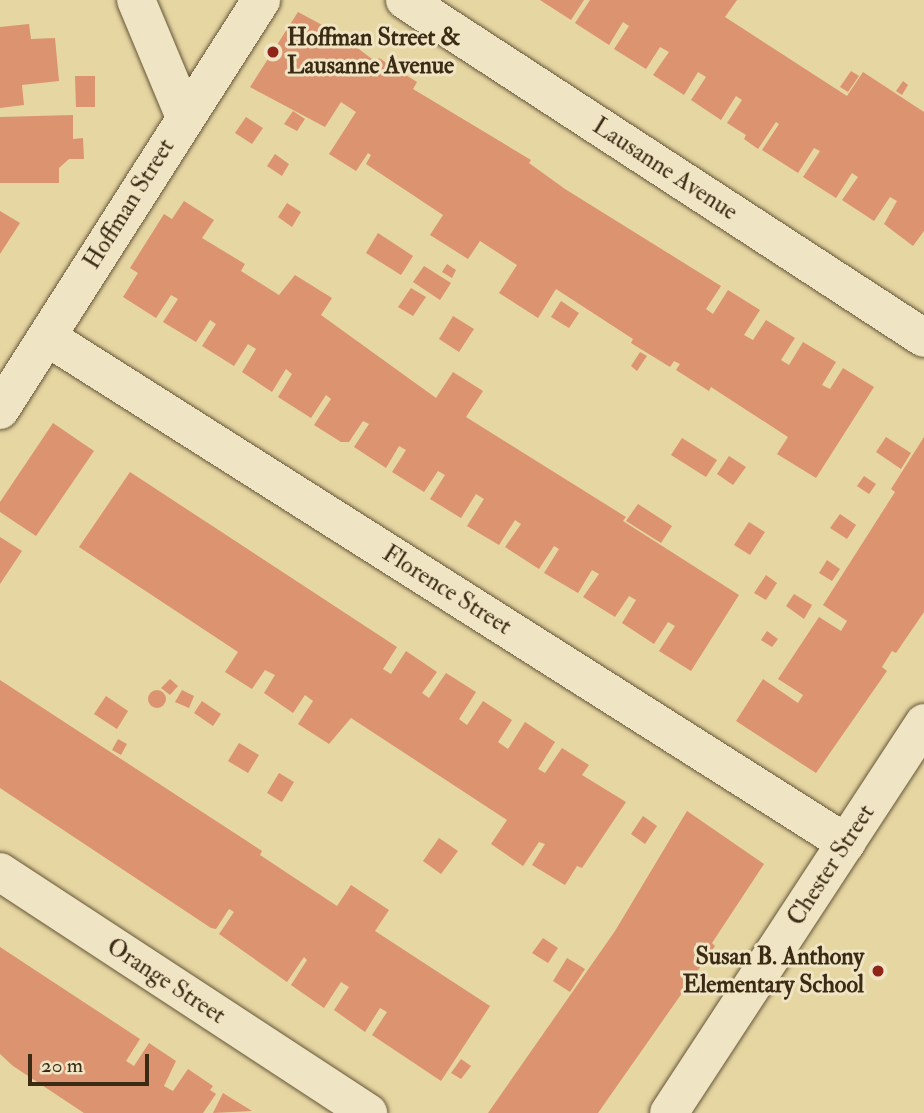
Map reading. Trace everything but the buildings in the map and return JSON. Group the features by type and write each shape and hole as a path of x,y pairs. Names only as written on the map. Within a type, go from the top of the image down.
{"street":[{"path":"136,0 184,115"},
{"name":"Hoffman Street","path":"0,410 184,115 261,0"},
{"name":"Lausanne Avenue","path":"405,0 924,338"},
{"name":"Florence Street","path":"47,337 846,843"},
{"name":"Chester Street","path":"669,1113 924,723"},
{"name":"Orange Street","path":"0,873 368,1113"}],"place":[{"name":"Hoffman Street & Lausanne Avenue","path":"273,52"},
{"name":"Susan B. Anthony Elementary School","path":"878,971"}]}
